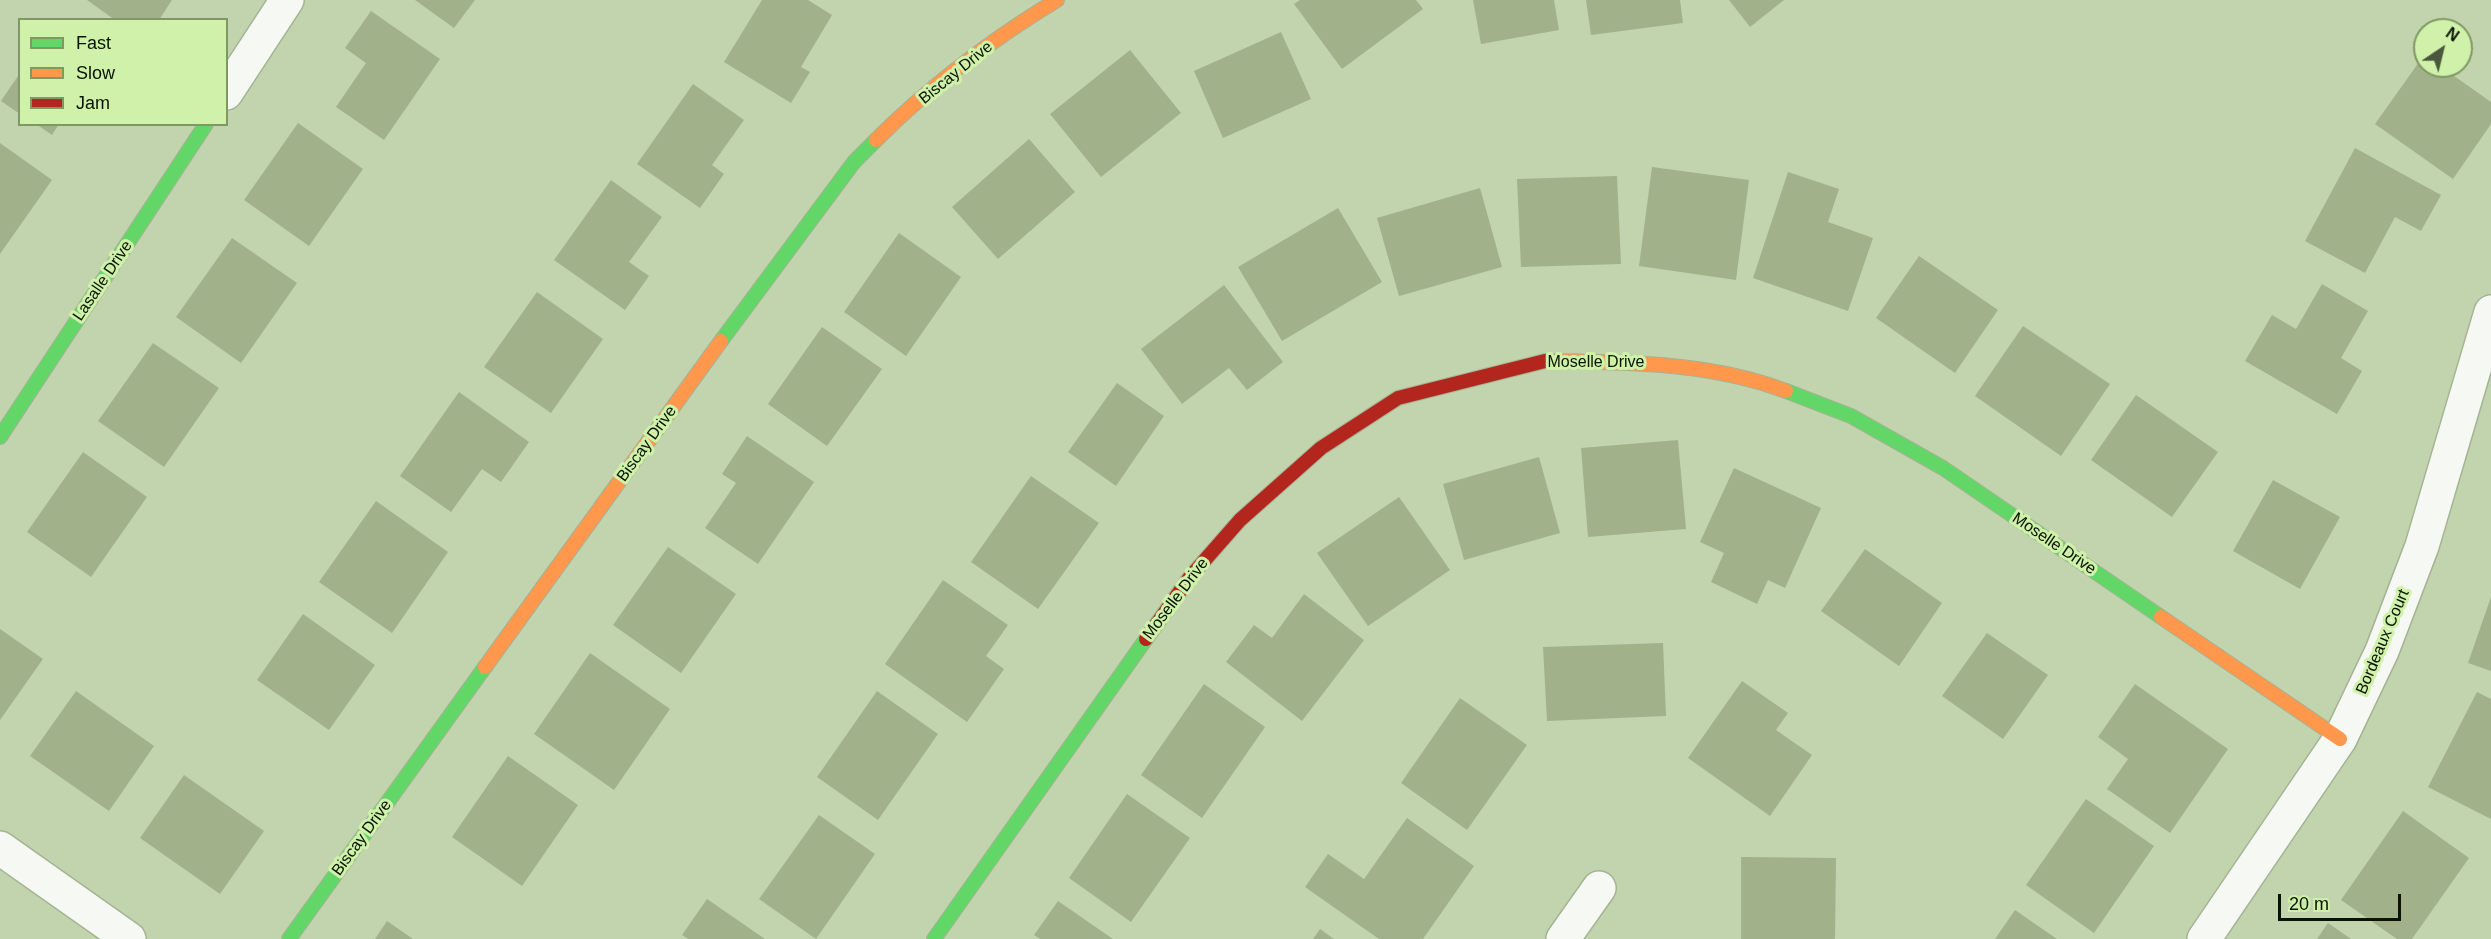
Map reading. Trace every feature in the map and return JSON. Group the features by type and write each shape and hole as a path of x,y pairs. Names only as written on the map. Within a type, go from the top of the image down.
{"street":[{"path":"228,90 287,0"},
{"name":"Biscay Drive","path":"289,939 717,346 854,162 895,121 1010,29 1057,0"},
{"name":"Lasalle Drive","path":"0,437 205,126"},
{"name":"Bordeaux Court","path":"2204,939 2340,739 2382,651 2422,546 2491,312"},
{"name":"Moselle Drive","path":"934,939 1190,577 1240,520 1321,448 1398,398 1545,361 1664,363 1756,380 1851,416 1943,468 2340,739"},
{"path":"0,848 129,939"},
{"path":"1563,939 1599,888"}],"building":[{"path":"87,0 172,0 160,18 112,18"},
{"path":"415,0 475,0 454,28"},
{"path":"762,0 808,0 832,15 801,67 810,72 791,103 724,62"},
{"path":"1300,0 1416,0 1423,9 1342,69 1294,4"},
{"path":"1473,0 1554,0 1559,30 1481,44"},
{"path":"1586,0 1680,0 1683,23 1591,35"},
{"path":"1729,0 1784,0 1750,27"},
{"path":"371,11 440,59 384,140 336,107 366,63 345,48"},
{"path":"1281,32 1311,99 1223,138 1194,71"},
{"path":"1130,50 1181,113 1101,177 1050,114"},
{"path":"2413,70 2413,78 2457,78 2491,102 2491,124 2453,179 2375,124"},
{"path":"18,76 18,113 1,101"},
{"path":"693,84 744,120 712,165 724,174 700,208 637,164"},
{"path":"298,123 363,169 309,246 244,200"},
{"path":"39,126 58,126 52,135"},
{"path":"1029,139 1075,192 998,259 952,207"},
{"path":"0,143 52,180 0,254"},
{"path":"2355,148 2441,195 2421,231 2395,217 2365,273 2305,241"},
{"path":"1652,167 1749,180 1736,280 1639,266"},
{"path":"1788,172 1839,189 1828,222 1873,238 1848,311 1753,278"},
{"path":"1617,176 1621,264 1521,267 1517,179"},
{"path":"611,180 662,217 629,262 649,276 625,310 554,260"},
{"path":"1480,188 1502,267 1399,296 1377,218"},
{"path":"1338,208 1382,282 1282,341 1238,267"},
{"path":"899,233 961,277 906,356 844,312"},
{"path":"232,238 297,283 241,363 176,317"},
{"path":"1919,256 1998,310 1955,373 1876,318"},
{"path":"2322,284 2368,311 2341,358 2362,371 2337,414 2245,361 2272,315 2296,329"},
{"path":"1224,285 1283,362 1247,390 1229,368 1182,404 1141,349"},
{"path":"537,292 603,339 551,413 484,367"},
{"path":"2023,326 2110,384 2061,456 1975,396"},
{"path":"822,327 882,369 827,446 768,404"},
{"path":"153,343 219,388 164,467 98,421"},
{"path":"1117,383 1164,416 1116,486 1068,452"},
{"path":"459,392 529,442 501,482 482,469 451,512 400,476"},
{"path":"2136,395 2218,452 2172,517 2091,460"},
{"path":"747,436 814,482 758,564 705,528 736,483 722,474"},
{"path":"1678,440 1686,529 1588,537 1581,448"},
{"path":"83,452 147,497 91,577 27,532"},
{"path":"1539,457 1560,533 1464,560 1443,484"},
{"path":"1734,468 1821,508 1785,588 1768,580 1757,604 1711,582 1724,553 1700,542"},
{"path":"1031,476 1099,523 1038,609 971,562"},
{"path":"2273,480 2340,517 2300,589 2233,551"},
{"path":"1399,497 1450,570 1368,626 1317,553"},
{"path":"376,501 448,552 392,633 319,582"},
{"path":"668,547 736,594 681,673 613,625"},
{"path":"1865,549 1942,603 1899,666 1821,611"},
{"path":"943,580 1008,625 986,656 1004,669 967,722 885,664"},
{"path":"1304,594 1364,640 1302,721 1226,662 1254,625 1272,638"},
{"path":"2491,597 2491,671 2468,663"},
{"path":"303,614 375,665 329,730 257,680"},
{"path":"0,629 43,659 0,720"},
{"path":"1987,633 2048,675 2003,739 1942,696"},
{"path":"1663,643 1666,716 1547,721 1543,647"},
{"path":"590,653 670,709 614,790 534,734"},
{"path":"1742,681 1788,713 1776,730 1812,755 1770,816 1688,758"},
{"path":"1204,684 1265,727 1202,818 1141,775"},
{"path":"2135,684 2228,749 2170,833 2107,789 2128,759 2098,737"},
{"path":"76,691 154,746 109,811 30,756"},
{"path":"877,691 938,734 878,820 817,777"},
{"path":"2477,692 2491,699 2491,819 2428,787"},
{"path":"1460,698 1527,745 1467,830 1401,783"},
{"path":"508,756 578,805 522,886 452,837"},
{"path":"184,775 264,831 220,894 140,838"},
{"path":"1127,794 1190,838 1131,922 1069,878"},
{"path":"2086,799 2154,846 2094,933 2026,885"},
{"path":"2403,811 2469,858 2412,939 2397,939 2341,900"},
{"path":"819,815 875,854 816,939 759,899"},
{"path":"1407,818 1474,866 1423,939 1379,939 1305,887 1328,854 1364,879"},
{"path":"1741,857 1836,858 1835,939 1741,939"},
{"path":"707,899 765,939 688,939 682,935"},
{"path":"1058,901 1113,939 1040,939 1034,935"},
{"path":"2015,910 2057,939 1995,939"},
{"path":"387,921 413,939 375,939"},
{"path":"2328,923 2351,939 2317,939"},
{"path":"1320,929 1334,939 1313,939"}],"traffic: fast":[{"path":"0,437 205,126"},
{"path":"721,341 854,162 876,140"},
{"path":"1786,391 1851,416 1943,468 2161,617"},
{"path":"934,939 1146,639"},
{"path":"289,939 485,667"}],"traffic: slow":[{"path":"876,140 896,120 962,65 1057,0"},
{"path":"485,667 721,341"},
{"path":"1559,361 1674,366 1730,375 1786,391"},
{"path":"2161,617 2340,739"}],"traffic: jam":[{"path":"1146,639 1190,577 1240,520 1321,448 1398,398 1545,361 1559,361"}]}
